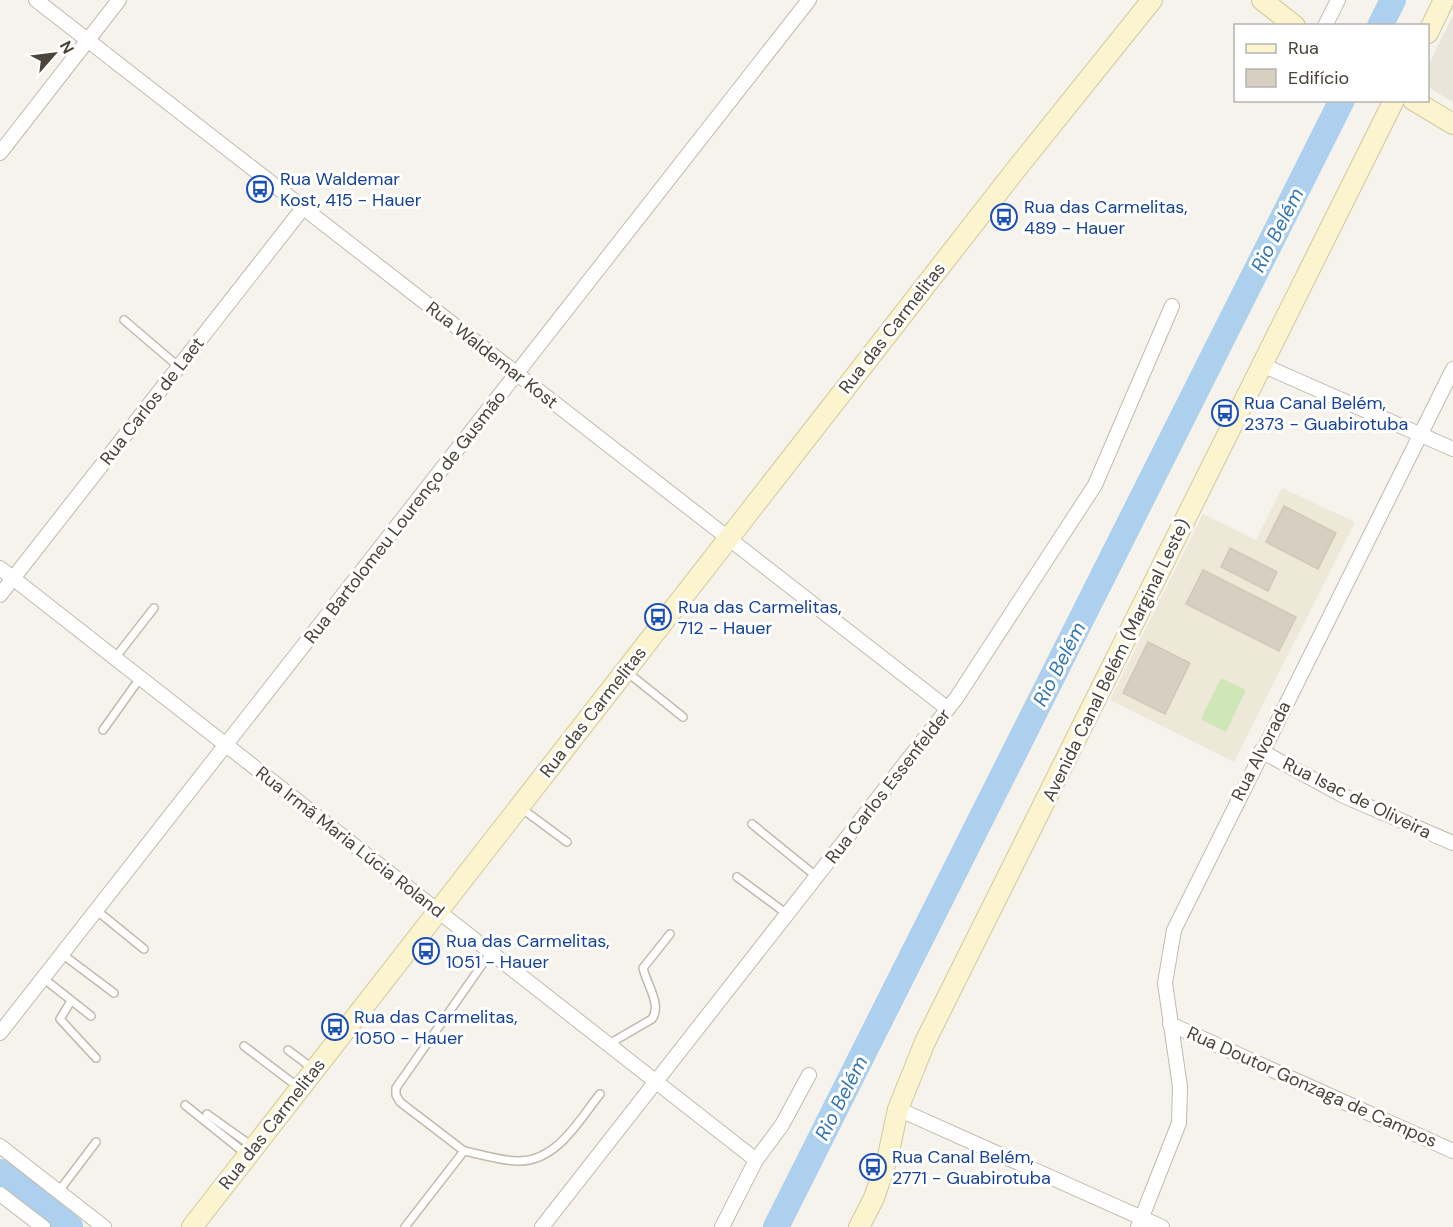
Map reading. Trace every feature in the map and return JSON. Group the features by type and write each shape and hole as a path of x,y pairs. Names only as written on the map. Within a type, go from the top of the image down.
{"street":[{"name":"Rua Waldemar Kost","path":"36,0 948,709"},
{"path":"0,153 119,0"},
{"name":"Rua Bartolomeu Lourenço de Gusmão","path":"0,1033 810,0"},
{"name":"Rua das Carmelitas","path":"192,1227 1014,172 1152,0"},
{"path":"1262,0 1292,24"},
{"path":"1326,24 1338,0"},
{"path":"1429,31 1444,0"},
{"name":"Avenida Canal Belém (Marginal Leste)","path":"859,1227 874,1198 898,1109 925,1042 1393,102"},
{"path":"1416,102 1453,124"},
{"name":"Rua Carlos de Laet","path":"0,595 303,208"},
{"name":"Rua Carlos Essenfelder","path":"542,1227 948,709 1095,485 1172,306"},
{"path":"1262,365 1453,449"},
{"name":"Rua Alvorada","path":"1140,1223 1179,1123 1180,1087 1165,983 1174,930 1261,751 1453,369"},
{"name":"Rua Irmã Maria Lúcia Roland","path":"0,568 756,1160"},
{"name":"Rua Isac de Oliveira","path":"1261,751 1344,795 1453,843"},
{"name":"Rua Doutor Gonzaga de Campos","path":"1170,1024 1453,1152"},
{"path":"722,1227 756,1160 782,1125 809,1075"},
{"path":"898,1109 1140,1223 1162,1227"},
{"path":"0,1146 104,1227"},
{"path":"0,1194 43,1227"}],"lane":[{"path":"124,320 179,367"},
{"path":"115,658 154,608"},
{"path":"625,671 683,717"},
{"path":"103,730 140,678"},
{"path":"519,806 567,842"},
{"path":"752,824 817,877"},
{"path":"737,877 787,914"},
{"path":"96,910 144,949"},
{"path":"609,1044 655,1015 657,1008 646,982 644,968 670,934"},
{"path":"491,952 396,1088 396,1095 400,1102 464,1151 519,1162 539,1157 558,1146 600,1094"},
{"path":"62,954 114,993"},
{"path":"43,978 91,1016"},
{"path":"71,1001 60,1019 96,1058"},
{"path":"244,1046 300,1088"},
{"path":"288,1050 315,1069"},
{"path":"185,1105 251,1151"},
{"path":"207,1114 251,1151"},
{"path":"58,1191 96,1142"},
{"path":"405,1227 464,1151"}],"shaded area":[{"path":"1453,15 1453,102 1429,88 1429,64"},
{"path":"1282,488 1355,522 1234,762 1110,700 1203,514 1256,540"}],"green space":[{"path":"1221,678 1246,690 1226,732 1201,719"}],"building":[{"path":"1284,506 1336,533 1318,569 1266,542"},
{"path":"1230,548 1277,572 1268,591 1221,567"},
{"path":"1203,570 1296,617 1279,651 1186,604"},
{"path":"1148,642 1190,663 1165,714 1123,693"}],"waterway":[{"name":"Rio Belém","path":"1381,24 1393,0"},
{"name":"Rio Belém","path":"776,1227 1341,102"},
{"path":"0,1172 70,1227"}],"place":[{"name":"Rua Waldemar Kost, 415 - Hauer","path":"260,189"},
{"name":"Rua das Carmelitas, 489 - Hauer","path":"1004,217"},
{"name":"Rua Canal Belém, 2373 - Guabirotuba","path":"1225,413"},
{"name":"Rua das Carmelitas, 712 - Hauer","path":"658,617"},
{"name":"Rua das Carmelitas, 1051 - Hauer","path":"426,951"},
{"name":"Rua das Carmelitas, 1050 - Hauer","path":"335,1027"},
{"name":"Rua Canal Belém, 2771 - Guabirotuba","path":"873,1167"}]}
